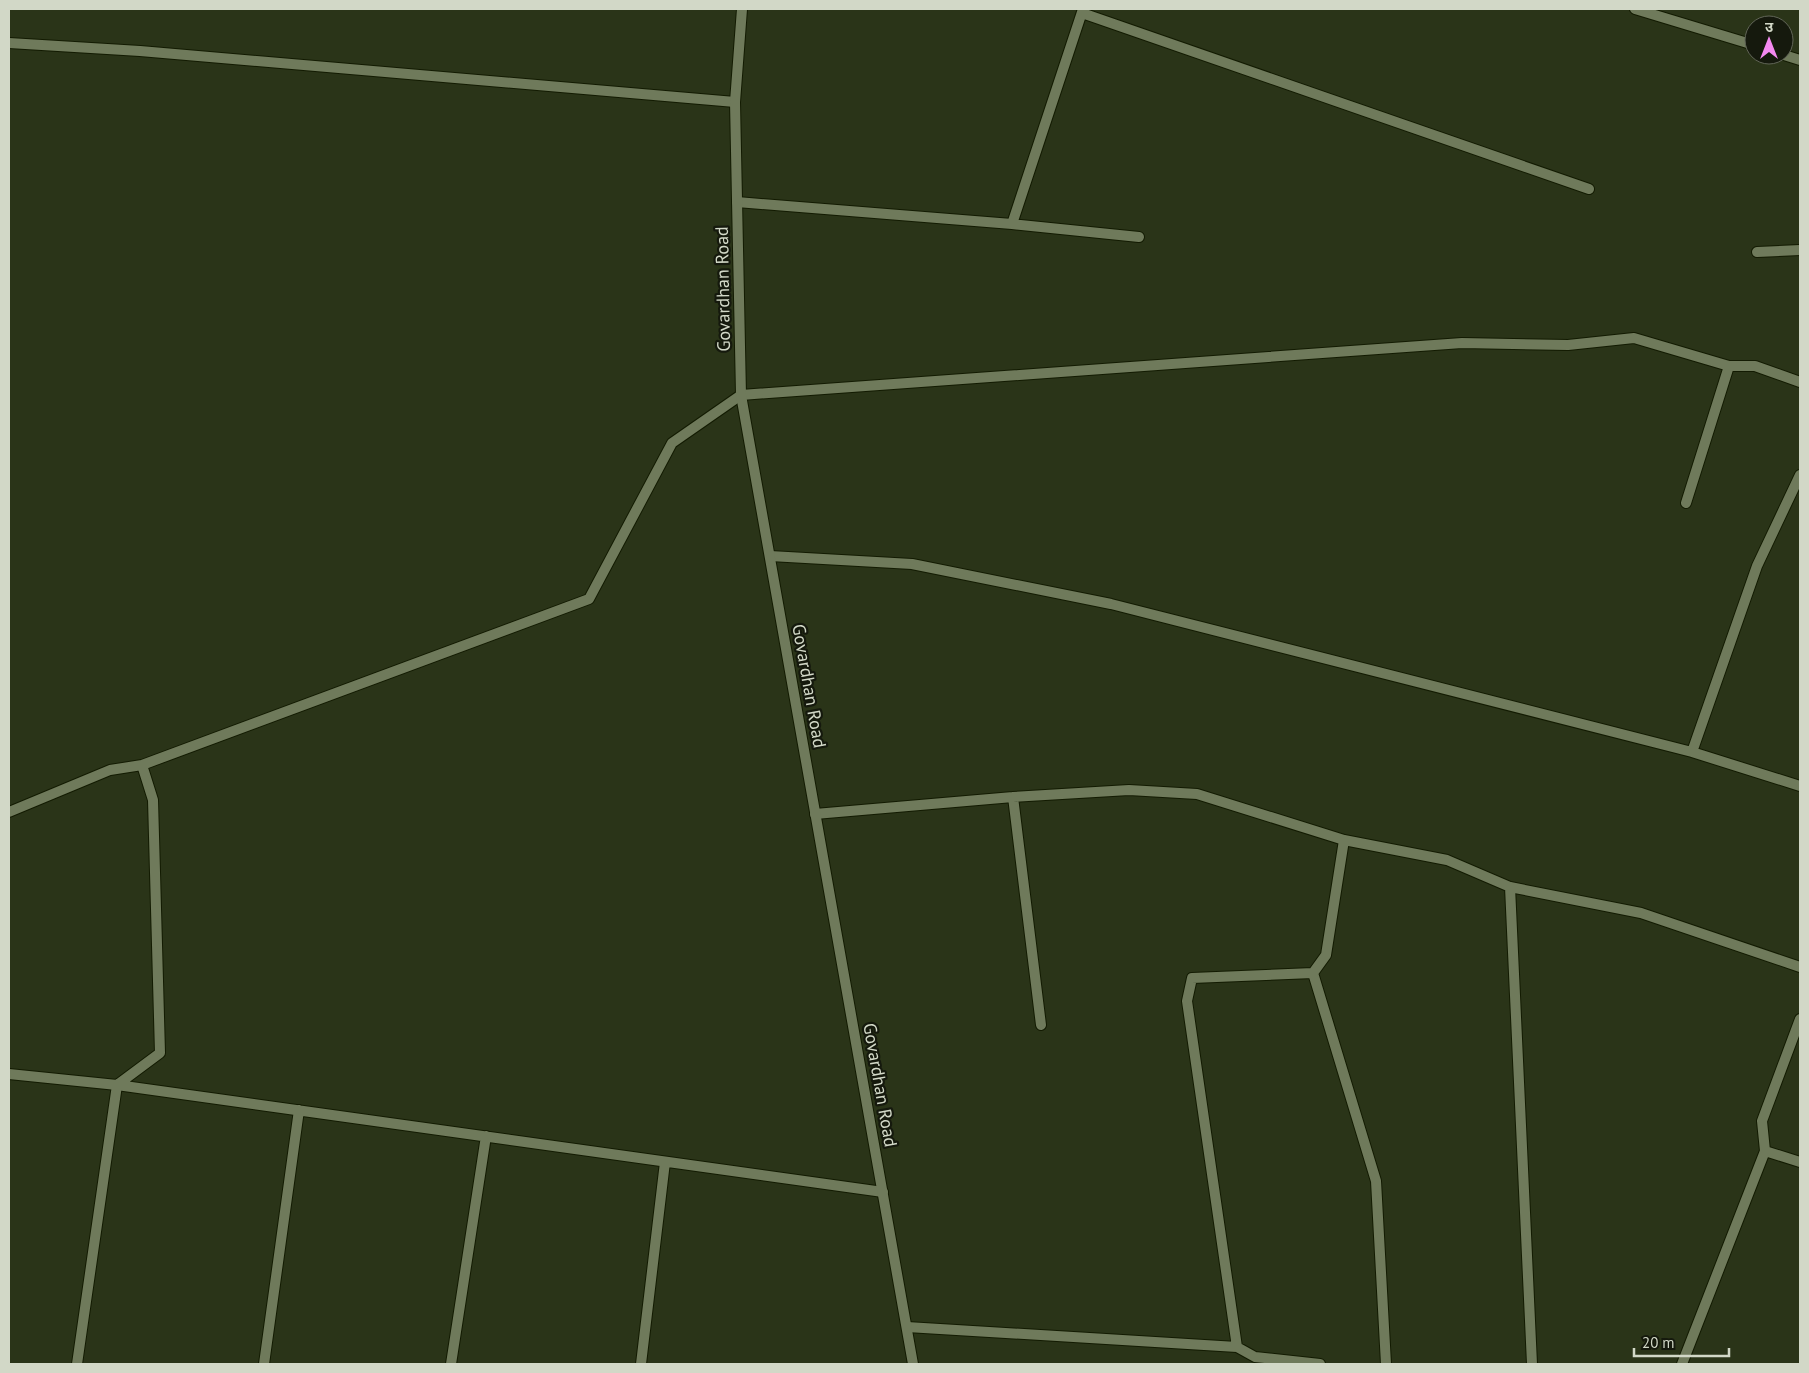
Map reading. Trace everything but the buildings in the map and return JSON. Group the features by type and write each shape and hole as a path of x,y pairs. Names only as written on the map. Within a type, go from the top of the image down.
{"street":[{"name":"Govardhan Road","path":"742,9 735,102 741,396 913,1364"},
{"path":"1635,9 1744,43"},
{"path":"1012,224 1082,11 1589,189"},
{"path":"9,43 160,53 735,102"},
{"path":"737,202 1012,224 1139,237"},
{"path":"1757,252 1800,250"},
{"path":"9,812 110,770 142,765 589,599 672,443 741,396 1462,343 1568,346 1634,338 1729,366 1755,366 1800,382"},
{"path":"1686,503 1729,366"},
{"path":"1692,752 1757,566 1800,475"},
{"path":"770,556 912,564 1111,604 1692,752 1800,786"},
{"path":"77,1364 117,1085 160,1053 153,800 142,765"},
{"path":"816,814 1013,797 1129,790 1197,794 1344,840 1447,860 1510,887 1641,913 1800,967"},
{"path":"1013,797 1041,1025"},
{"path":"1313,973 1326,955 1344,840"},
{"path":"1510,887 1532,1364"},
{"path":"1237,1347 1187,1000 1192,978 1313,973"},
{"path":"1313,973 1376,1181 1386,1364"},
{"path":"1682,1364 1765,1151 1762,1120 1800,1019"},
{"path":"9,1074 117,1085 883,1192"},
{"path":"264,1364 299,1110"},
{"path":"451,1364 486,1136"},
{"path":"1765,1151 1800,1162"},
{"path":"641,1364 665,1162"},
{"path":"907,1327 1237,1347 1255,1357 1320,1364"}]}
